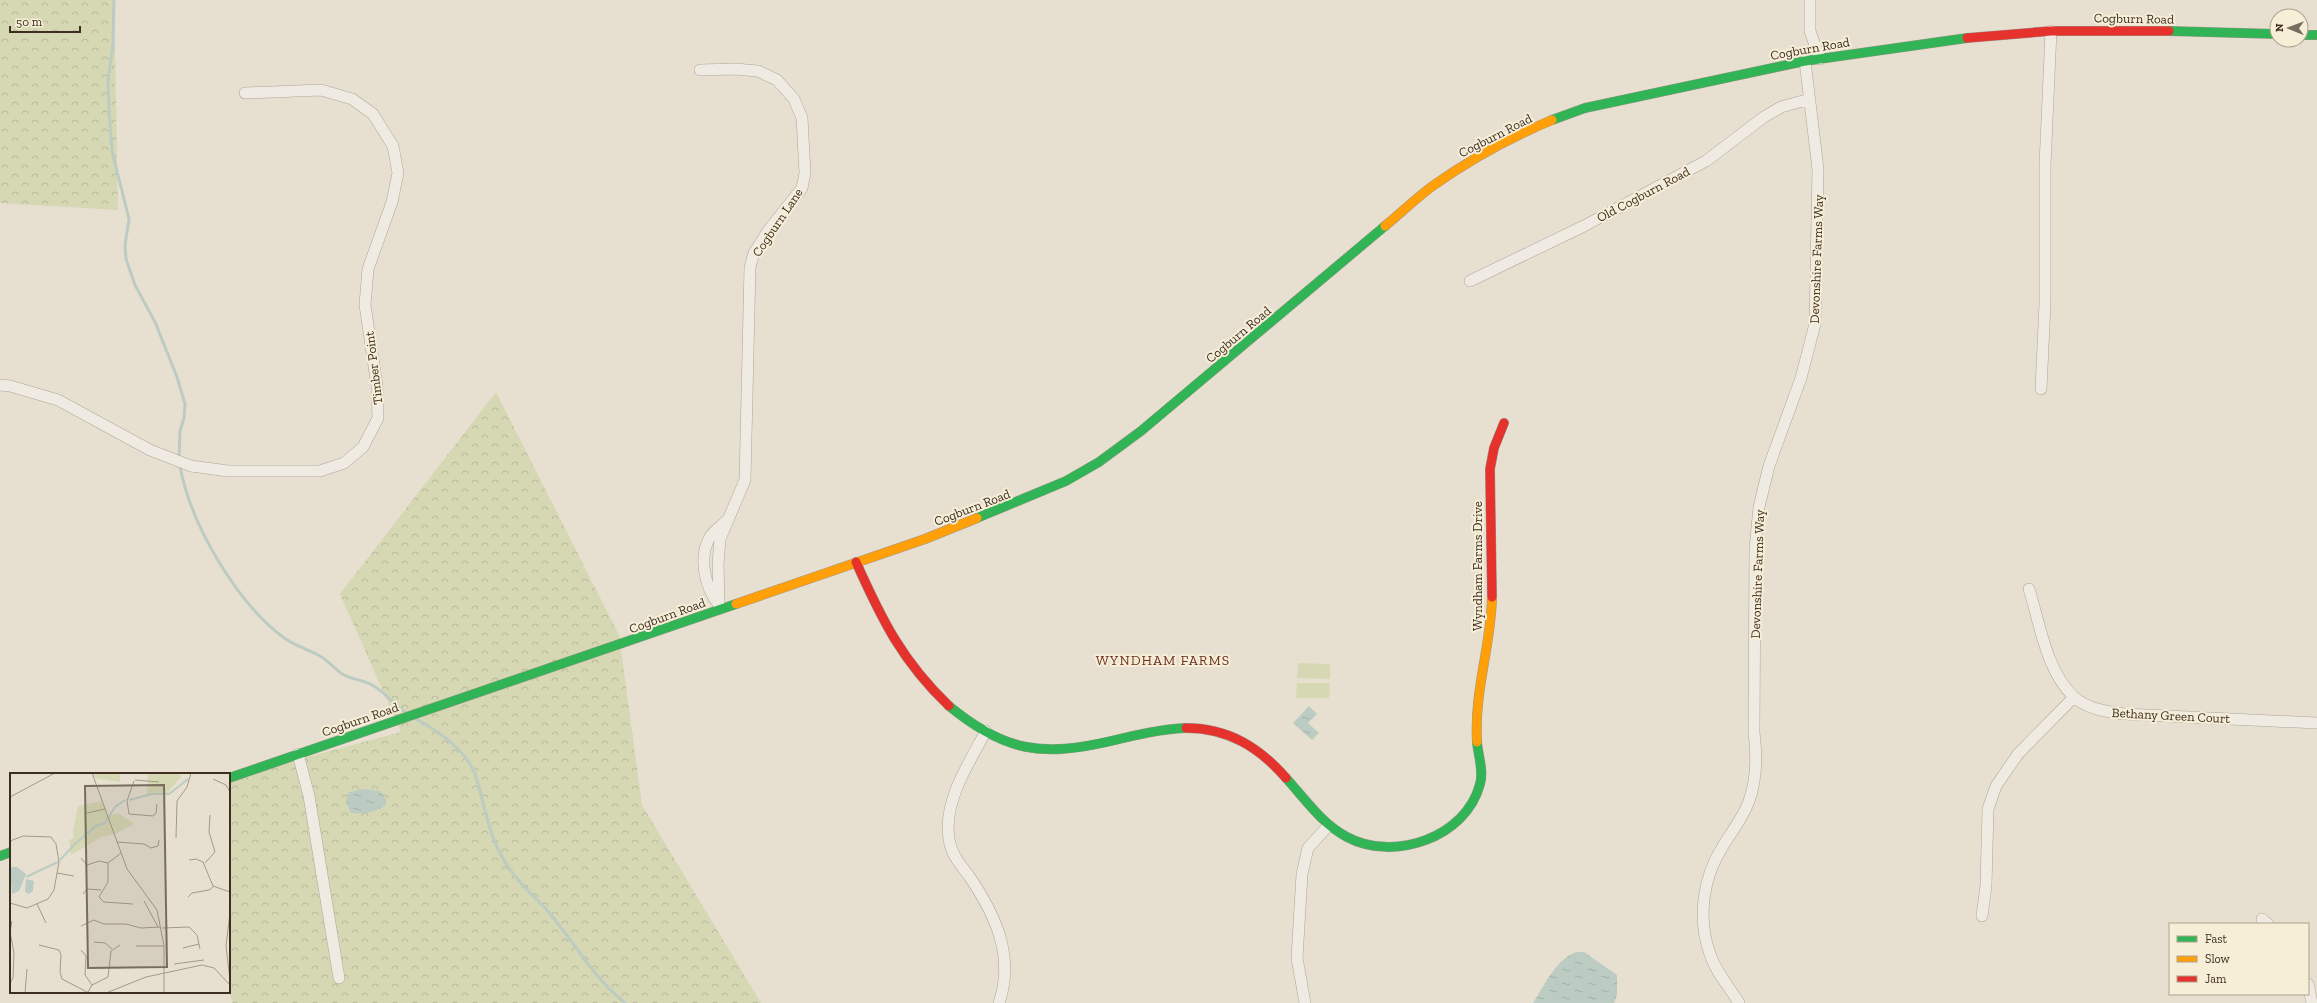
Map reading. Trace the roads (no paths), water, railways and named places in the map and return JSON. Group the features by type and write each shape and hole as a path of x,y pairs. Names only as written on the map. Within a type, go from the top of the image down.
{"street":[{"path":"1810,0 1810,31 1820,58"},
{"path":"2041,389 2045,304 2045,165 2051,31"},
{"name":"Cogburn Road","path":"230,778 721,607 925,539 1031,497 1066,481 1099,462 1141,431 1433,186 1463,165 1513,138 1564,115 1585,108 1820,58 1939,41 2051,31 2269,34"},
{"name":"Devonshire Farms Way","path":"1739,1003 1721,978 1709,953 1703,925 1704,897 1708,877 1716,857 1743,814 1755,774 1755,548 1759,507 1769,466 1801,378 1815,324 1818,169 1805,61"},
{"name":"Cogburn Lane","path":"700,70 735,69 758,71 777,80 794,99 802,118 805,173 802,188 768,231 754,253 750,267 745,480 727,519 711,535 706,553 706,582 712,597 721,607"},
{"name":"Timber Point","path":"0,385 10,386 58,400 150,450 191,466 228,471 320,471 344,463 363,446 378,418 377,386 365,306 368,268 392,202 395,188 398,173 393,146 373,114 352,100 321,90 245,93"},
{"name":"Old Cogburn Road","path":"1470,281 1584,226 1706,161 1764,117 1781,108 1810,99"},
{"name":"Wyndham Farms Drive","path":"856,562 879,615 909,662 946,704 957,713 986,731 1024,748 1052,750 1080,748 1176,728 1218,731 1244,741 1267,756 1328,826 1347,839 1365,846 1382,848 1408,847 1434,837 1456,820 1466,810 1480,786 1481,780 1477,703 1489,638 1492,608 1489,478 1492,455 1504,423"},
{"name":"Bethany Green Court","path":"2029,589 2053,667 2074,697 2098,709 2125,714 2317,723"},
{"path":"1982,916 1986,885 1988,809 1996,786 2018,754 2074,697"},
{"path":"986,731 958,784 949,825 949,839 959,864 968,875 997,923 1004,962 1002,993 999,1003"},
{"path":"298,754 309,796 339,978"},
{"path":"1305,1003 1297,958 1302,874 1308,848 1328,826"},
{"path":"0,856 10,852"},
{"path":"2309,989 2312,1003"}],"water":[{"path":"1309,706 1317,714 1308,723 1319,733 1312,740 1293,723"},
{"path":"363,789 380,791 386,799 386,805 369,812 351,813 346,802 349,792"},
{"path":"1576,952 1584,952 1617,975 1617,995 1614,1003 1533,1003 1556,967"}],"waterway":[{"path":"114,0 113,44 108,81 109,109 112,151 129,219 125,245 126,259 135,285 155,322 177,377 185,404 184,418 180,431 179,458"},
{"path":"180,466 185,488 205,536 232,583 248,604 265,622 287,640 320,656 344,675 369,683 405,712"},
{"path":"416,719 442,735 458,749 471,765 475,774 492,835 505,863 555,920 603,982 625,1003"}],"district":[{"name":"WYNDHAM FARMS","path":"1163,660"}]}
